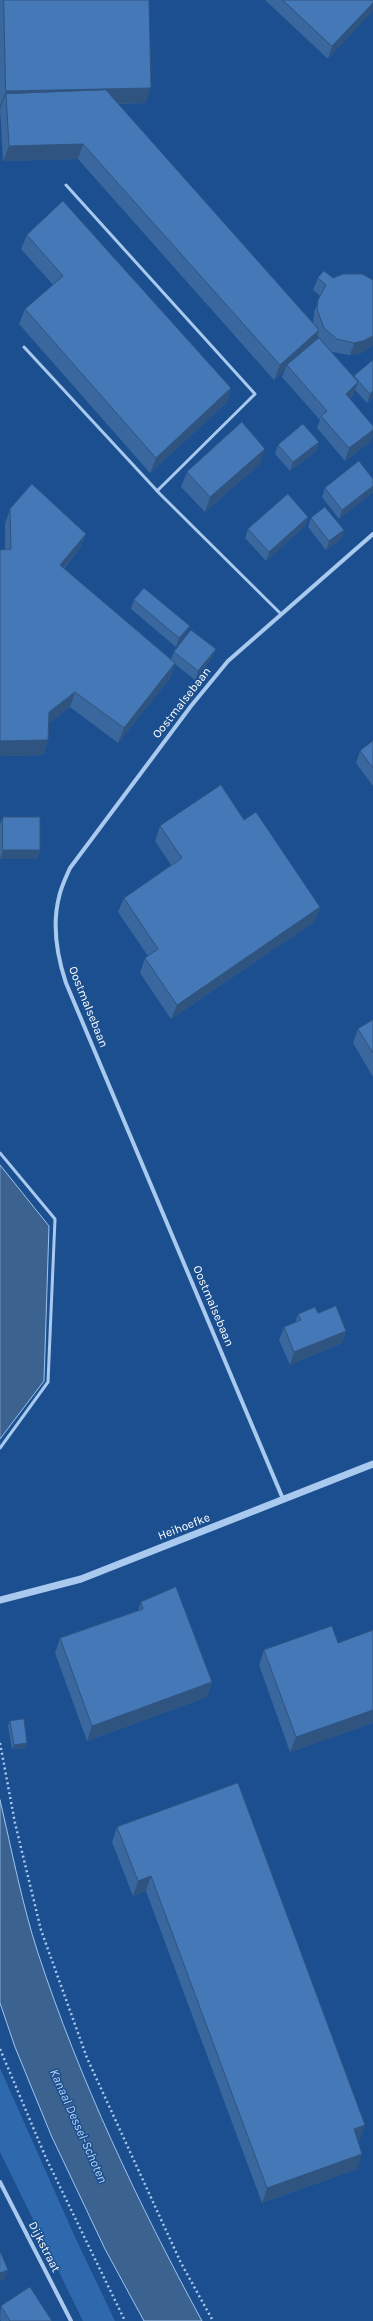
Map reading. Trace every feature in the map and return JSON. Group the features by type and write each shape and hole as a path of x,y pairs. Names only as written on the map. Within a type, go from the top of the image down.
{"street":[{"name":"Oostmalsebaan","path":"284,1499 66,983 57,947 56,920 59,896 70,868 195,700 228,661 280,613 373,534"},
{"name":"Heihoefke","path":"0,1600 81,1579 373,1464"},
{"name":"Dijkstraat","path":"0,2182 71,2321"}],"lane":[{"path":"66,185 255,394 157,491"},
{"path":"24,347 157,491 280,613"},
{"path":"0,1153 55,1219 48,1382 0,1448"}],"path":[{"path":"0,1743 15,1823 41,1930 88,2058 181,2263 213,2321"},
{"path":"0,2049 46,2158 124,2321"}],"shaded area":[{"path":"0,2068 74,2235 115,2321 83,2321 0,2152"}],"water":[{"path":"0,1165 49,1226 44,1381 0,1439"},
{"name":"Kanaal Dessel-Schoten","path":"0,1800 32,1934 54,2001 72,2048 91,2095 133,2186 178,2277 202,2321 144,2321 105,2249 51,2135 15,2047 0,2003"}],"building":[{"path":"4,0 149,0 151,88 6,91"},
{"path":"283,0 373,0 373,3 332,46"},
{"path":"106,90 319,330 280,365 83,144 9,146 6,94"},
{"path":"63,201 231,388 156,458 25,309 63,276 27,235"},
{"path":"324,271 333,278 343,274 362,274 373,280 373,336 363,341 354,343 337,339 324,328 317,309 318,300 326,285 318,278"},
{"path":"319,338 358,382 346,394 373,426 373,430 349,448 321,416 327,411 287,365"},
{"path":"373,360 373,391 370,394 354,376"},
{"path":"242,422 265,449 210,497 187,472"},
{"path":"303,424 319,442 293,462 278,445"},
{"path":"359,461 373,479 373,486 342,510 325,488"},
{"path":"32,484 86,534 60,565 175,663 124,728 75,692 49,712 48,740 0,741 0,550 11,549 10,509"},
{"path":"288,494 308,517 269,552 248,529"},
{"path":"325,507 344,530 329,541 311,518"},
{"path":"144,588 190,626 179,638 134,600"},
{"path":"191,630 216,649 198,671 174,652"},
{"path":"373,741 373,768 360,751"},
{"path":"221,785 244,820 256,812 320,907 177,1005 145,958 158,949 124,898 182,858 160,826"},
{"path":"3,817 40,817 40,850 3,850"},
{"path":"373,1020 373,1053 358,1029"},
{"path":"336,1306 346,1331 294,1352 284,1327 301,1320 298,1314 315,1307 318,1313"},
{"path":"176,1587 212,1682 92,1726 60,1638 143,1609 141,1602"},
{"path":"332,1626 338,1643 373,1630 373,1710 296,1737 264,1650"},
{"path":"24,1719 27,1743 14,1745 10,1721"},
{"path":"238,1783 365,2125 354,2129 362,2154 267,2188 151,1876 138,1881 117,1827"},
{"path":"0,2251 8,2270 0,2273"},
{"path":"30,2287 52,2321 10,2321 1,2306"}]}
